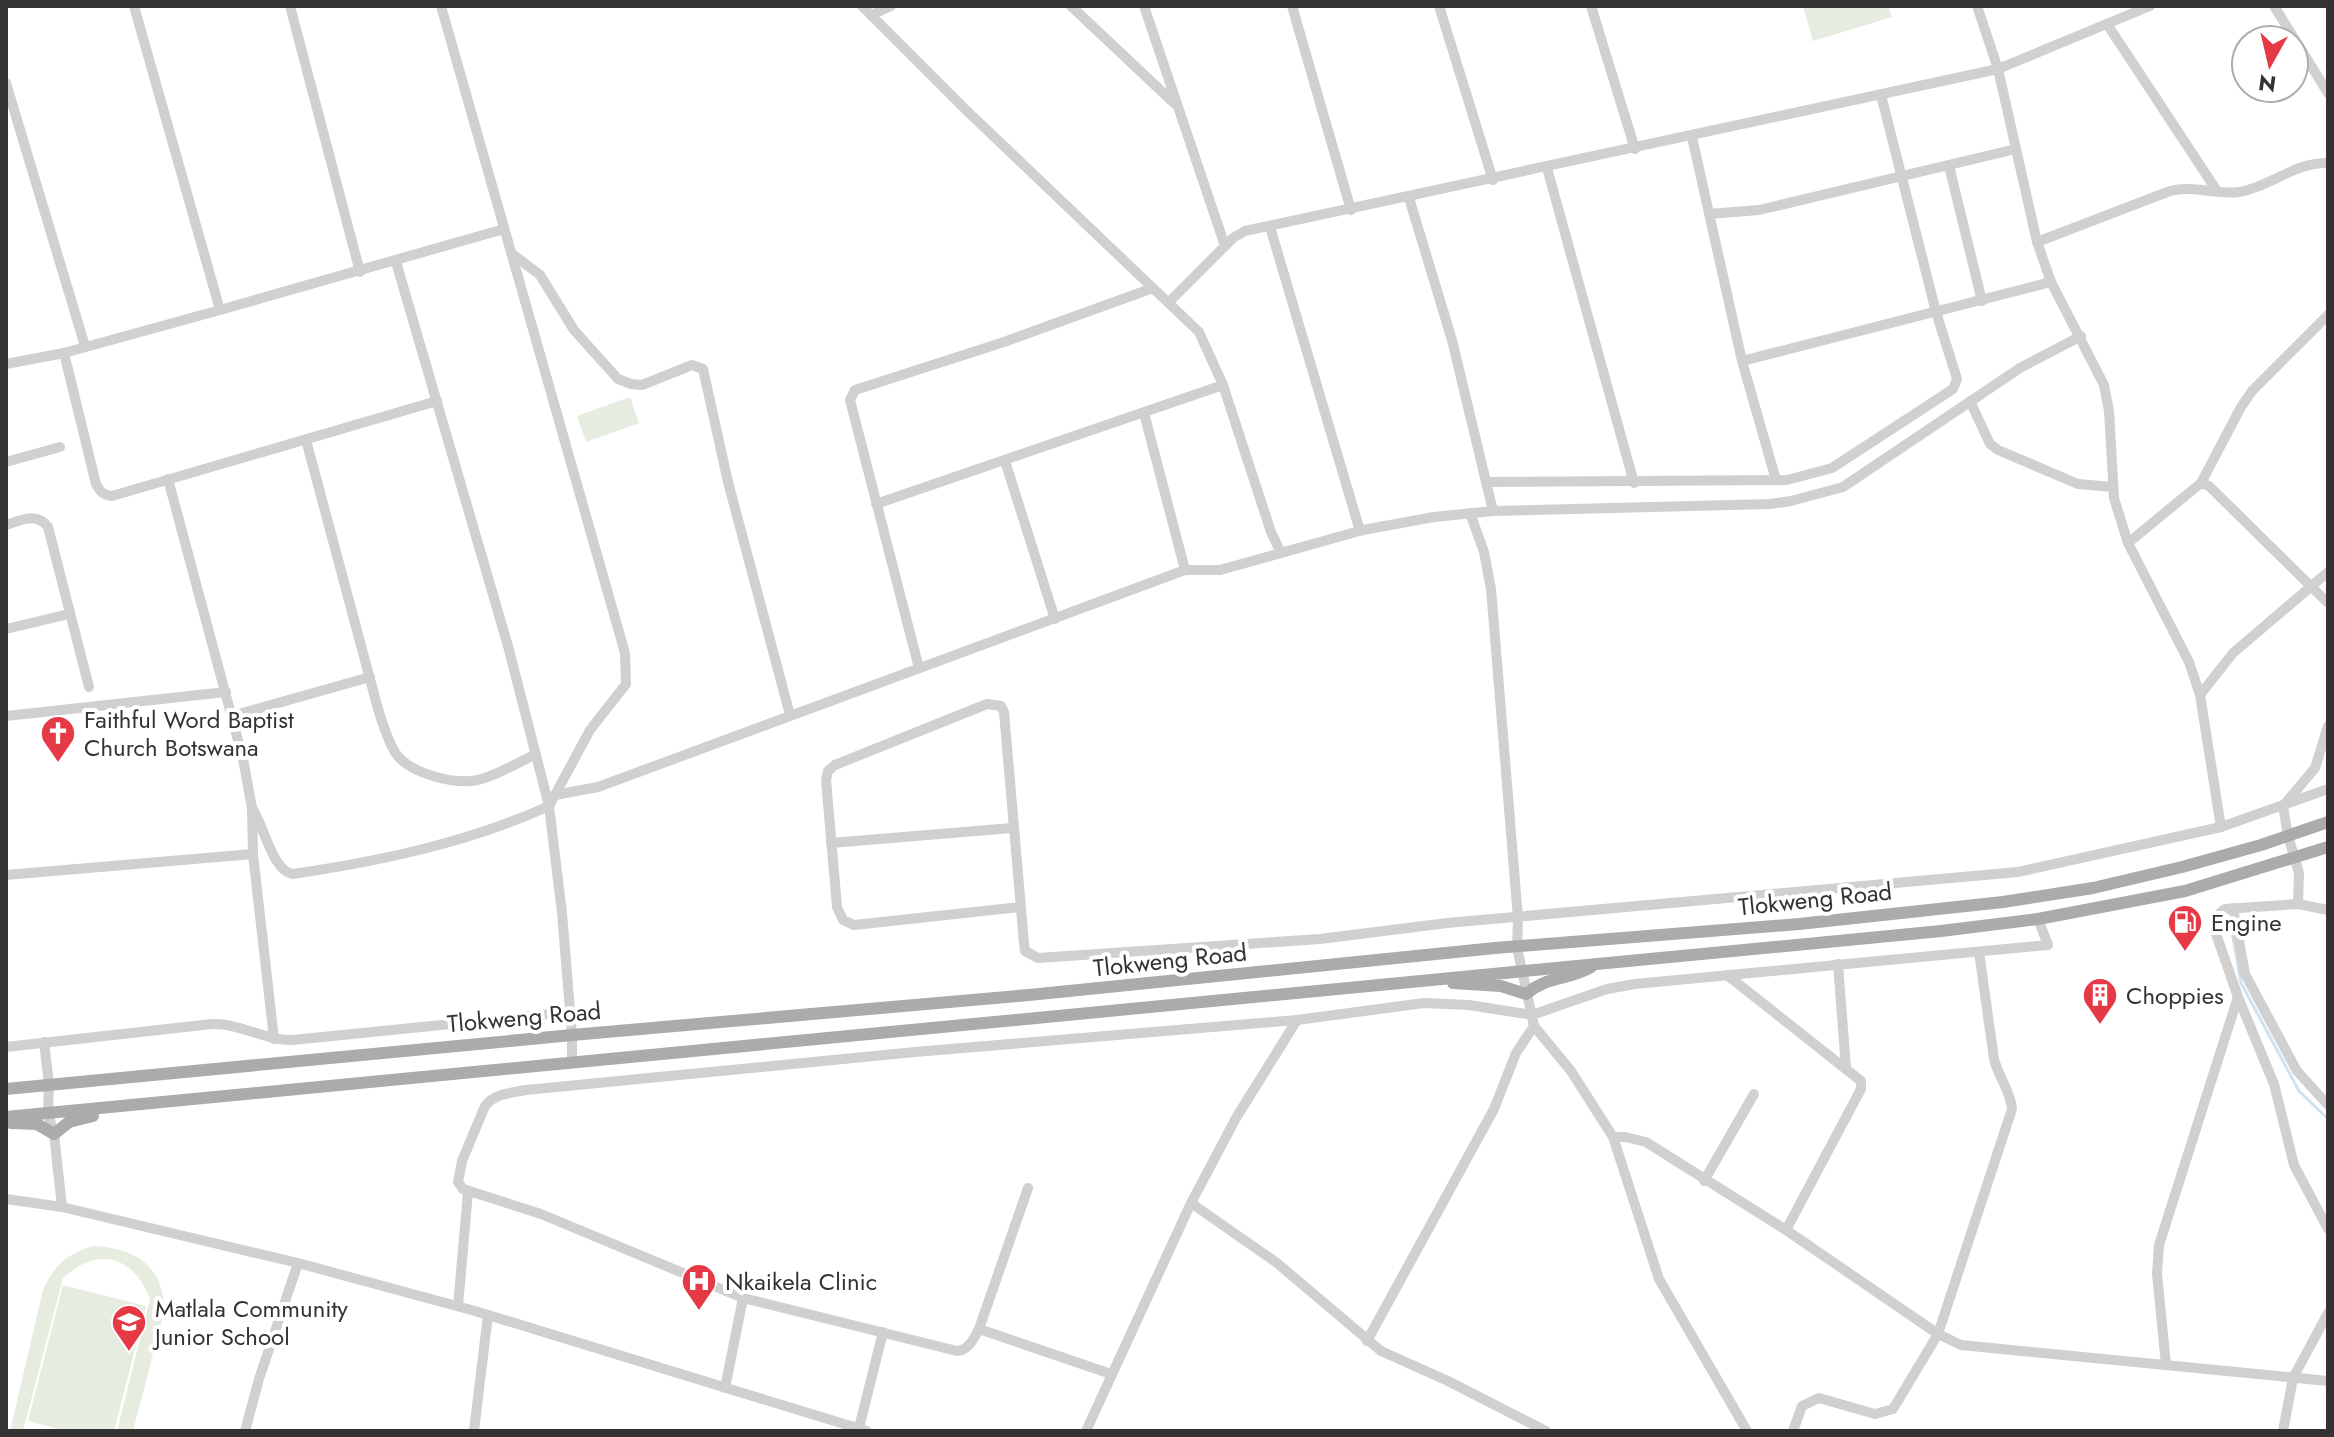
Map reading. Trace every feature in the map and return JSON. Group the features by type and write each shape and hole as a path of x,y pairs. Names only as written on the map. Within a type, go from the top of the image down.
{"main road":[{"name":"Tlokweng Road","path":"6,1089 1517,947 1799,924 2003,902 2123,881 2182,867 2328,822"},
{"name":"Tlokweng Road","path":"6,1117 1276,993 1433,981 2038,919 2185,891 2328,847"},
{"path":"1433,981 1501,986 1526,994 1543,981 1581,972 1601,963"},
{"path":"6,1123 31,1123 54,1134 75,1120 135,1105"}],"street":[{"path":"134,6 220,310"},
{"path":"290,6 360,272"},
{"path":"252,808 260,819 277,865 286,873 293,874 364,864 407,854 501,825 549,806 590,730 621,693 628,674 625,653 441,6"},
{"path":"862,6 1199,332 1223,385 1271,532 1281,553"},
{"path":"871,15 891,6"},
{"path":"1071,6 1177,106"},
{"path":"1144,6 1225,246"},
{"path":"1292,6 1351,210"},
{"path":"1439,6 1493,180"},
{"path":"1591,6 1635,149"},
{"path":"1977,6 1998,69 2037,242 2051,282 2104,385 2109,411 2113,487 2128,543 2189,662 2200,695 2221,827"},
{"path":"1169,302 1238,234 1998,69 2150,6"},
{"path":"2274,6 2328,93"},
{"path":"2107,24 2217,191"},
{"path":"6,83 85,346"},
{"path":"1487,482 1787,480 1832,468 1953,389 1957,379 1936,312 1881,95"},
{"path":"1692,137 1742,361 1776,480"},
{"path":"1709,214 1759,210 2016,149"},
{"path":"2037,242 2170,191 2251,189 2308,165 2328,163"},
{"path":"1949,166 1982,301"},
{"path":"1547,168 1634,483"},
{"path":"1409,198 1452,340 1493,511"},
{"path":"1270,227 1360,531"},
{"path":"6,364 64,353 396,262 504,229"},
{"path":"511,253 540,275 574,330 618,379 642,385 692,365 703,369 731,495 790,715"},
{"path":"396,262 508,646 549,806 570,1012 572,1062"},
{"path":"1742,361 2051,282"},
{"path":"919,668 850,400 853,391 1004,342 1153,288"},
{"path":"2128,543 2201,483 2252,391 2328,315"},
{"path":"555,795 598,787 1185,570 1211,571 1400,522 1470,513 1770,504 1843,487 2020,368 2081,336"},
{"path":"64,353 99,490 112,496 437,401"},
{"path":"876,504 1223,385"},
{"path":"1970,401 1990,444 1998,450 2078,484 2113,487"},
{"path":"1144,413 1185,570"},
{"path":"306,440 378,709 394,751 403,762 417,769 462,781 477,780 536,754"},
{"path":"6,462 60,447"},
{"path":"1005,461 1055,619"},
{"path":"168,479 226,692 252,808 253,854 274,1039"},
{"path":"2201,483 2209,486 2328,603"},
{"path":"1470,513 1484,552 1491,589 1518,918 1517,947 1533,1020 1571,1071 1613,1137 1659,1279 1747,1431"},
{"path":"6,525 29,517 46,523 89,687"},
{"path":"2200,695 2233,653 2328,572"},
{"path":"6,629 69,614"},
{"path":"232,716 370,677"},
{"path":"6,716 226,692"},
{"path":"1020,907 854,925 843,920 837,907 826,780 831,768 992,703 1001,706 1004,712 1025,951 1038,958 1320,939 1447,923 2018,872 2221,827 2328,789"},
{"path":"2298,904 2299,873 2283,806 2315,768 2328,726"},
{"path":"831,843 1012,828"},
{"path":"6,875 253,854"},
{"path":"2328,910 2298,904 2225,909 2218,915 2215,931 2274,1084 2294,1165 2328,1229"},
{"path":"2233,908 2245,974 2304,1082 2328,1105"},
{"path":"1028,1188 979,1329 972,1342 957,1351 743,1298 541,1214 468,1192 458,1182 480,1115 491,1099 526,1090 915,1052 1297,1020 1444,1003 1533,1020 1607,989 2048,945 2038,919"},
{"path":"1793,1431 1802,1406 1819,1398 1875,1414 1893,1409 1938,1334 2012,1109 2011,1099 1997,1073 1994,1059 1979,952"},
{"path":"1838,964 1846,1068"},
{"path":"1727,975 1860,1078 1861,1089 1786,1230"},
{"path":"2166,1365 2157,1274 2159,1245 2238,997"},
{"path":"6,1047 225,1024 274,1039 293,1040 570,1012"},
{"path":"1086,1431 1191,1203 1236,1118 1297,1020"},
{"path":"1367,1341 1494,1109 1533,1020"},
{"path":"44,1042 49,1084 48,1113 54,1134 62,1207"},
{"path":"2263,1055 2282,1044"},
{"path":"1704,1181 1754,1094"},
{"path":"1613,1137 1646,1142 1786,1230 1938,1334 1969,1348 2328,1381"},
{"path":"458,1306 468,1192"},
{"path":"6,1199 62,1207 298,1263 458,1306 846,1428 863,1430 883,1332"},
{"path":"1191,1203 1277,1263 1367,1341 1400,1361 1448,1381 1546,1431"},
{"path":"245,1431 298,1263"},
{"path":"725,1388 743,1298"},
{"path":"2283,1431 2293,1378 2328,1313"},
{"path":"474,1431 488,1315"},
{"path":"979,1329 1111,1374"}],"shaded area":[{"path":"1803,6 1888,6 1892,17 1813,41"},
{"path":"630,397 639,423 586,442 577,416"},
{"path":"92,1246 116,1249 138,1258 154,1273 163,1296 160,1327 133,1431 117,1431 150,1299 134,1273 113,1260 101,1259 76,1268 63,1278 23,1431 10,1431 43,1290 62,1262"},
{"path":"63,1285 146,1306 114,1431 66,1431 28,1421"}],"waterway":[{"path":"2230,920 2241,983 2299,1091 2328,1119"}],"place":[{"name":"Faithful Word Baptist Church Botswana","path":"58,764"},
{"name":"Engine","path":"2185,953"},
{"name":"Choppies","path":"2100,1026"},
{"name":"Nkaikela Clinic","path":"699,1312"},
{"name":"Matlala Community Junior School","path":"129,1353"}]}
